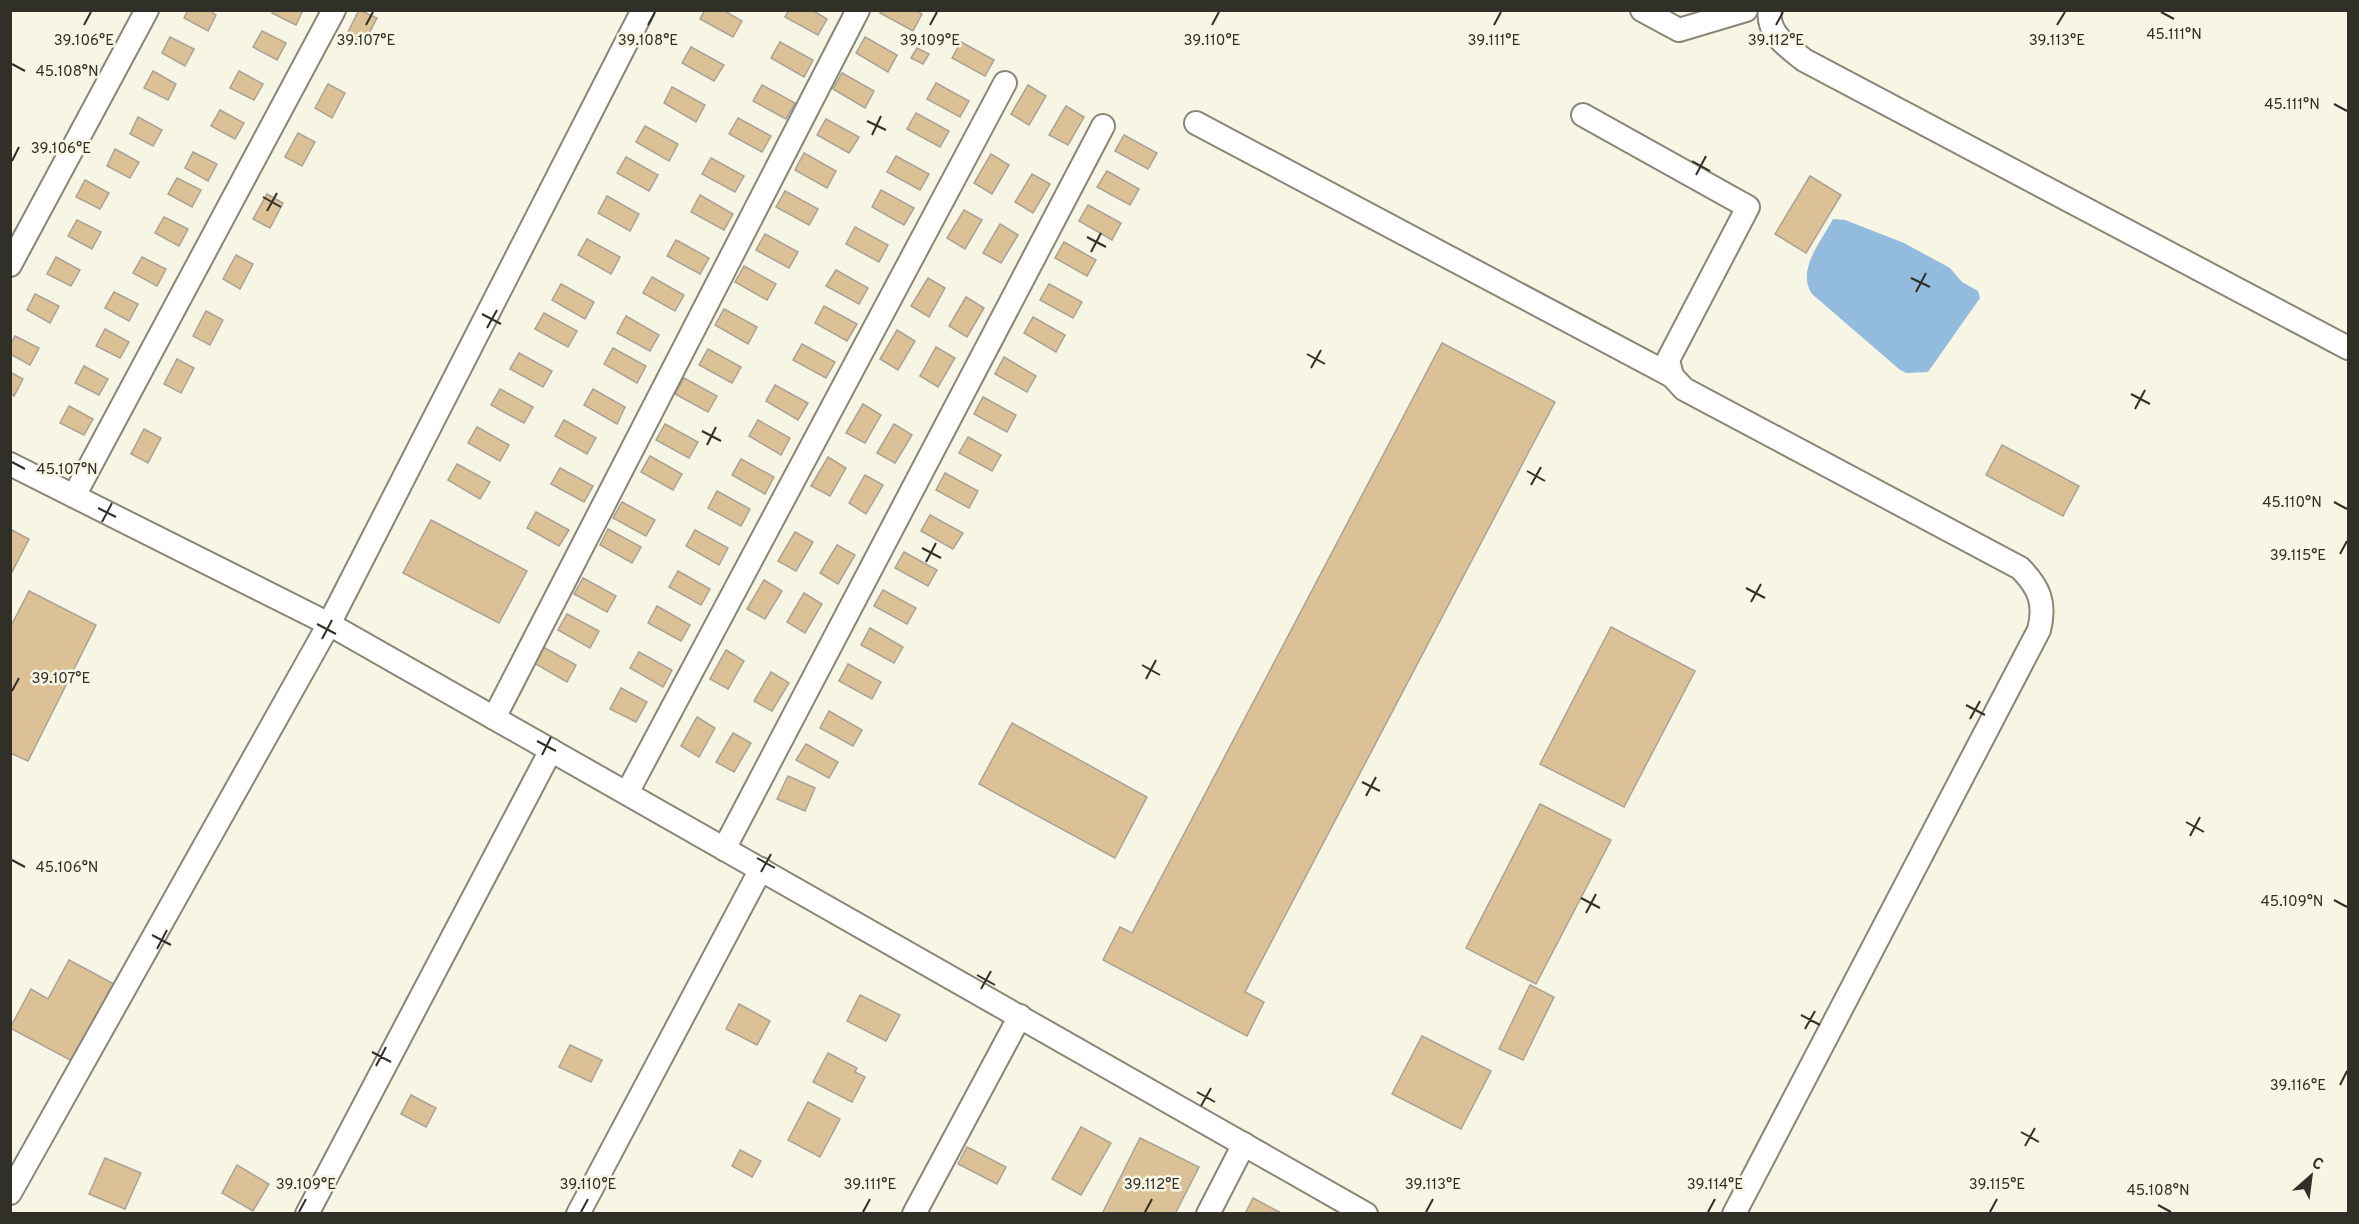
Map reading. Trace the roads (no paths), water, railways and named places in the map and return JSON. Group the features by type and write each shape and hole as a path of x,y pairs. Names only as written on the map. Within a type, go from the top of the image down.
{"street":[{"path":"10,265 147,10"},
{"path":"74,496 334,10"},
{"path":"10,1193 329,624 643,10"},
{"path":"494,718 858,10"},
{"path":"1642,10 1679,30 1746,10"},
{"path":"1770,10 1778,39 1804,60 2349,348"},
{"path":"627,794 1005,83"},
{"path":"1582,115 1748,207 1668,360 1672,376"},
{"path":"1196,123 1672,376 1684,390 2020,568 2040,592 2042,603 2039,630 1734,1214"},
{"path":"724,849 1103,126"},
{"path":"10,464 329,624 1366,1214"},
{"path":"307,1214 551,750"},
{"path":"578,1214 761,869"},
{"path":"914,1214 1020,1017"},
{"path":"1208,1214 1244,1144"}],"water":[{"path":"1833,219 1845,220 1904,243 1950,268 1962,282 1978,291 1980,298 1928,372 1906,373 1899,369 1812,294 1808,285 1808,266"}]}
